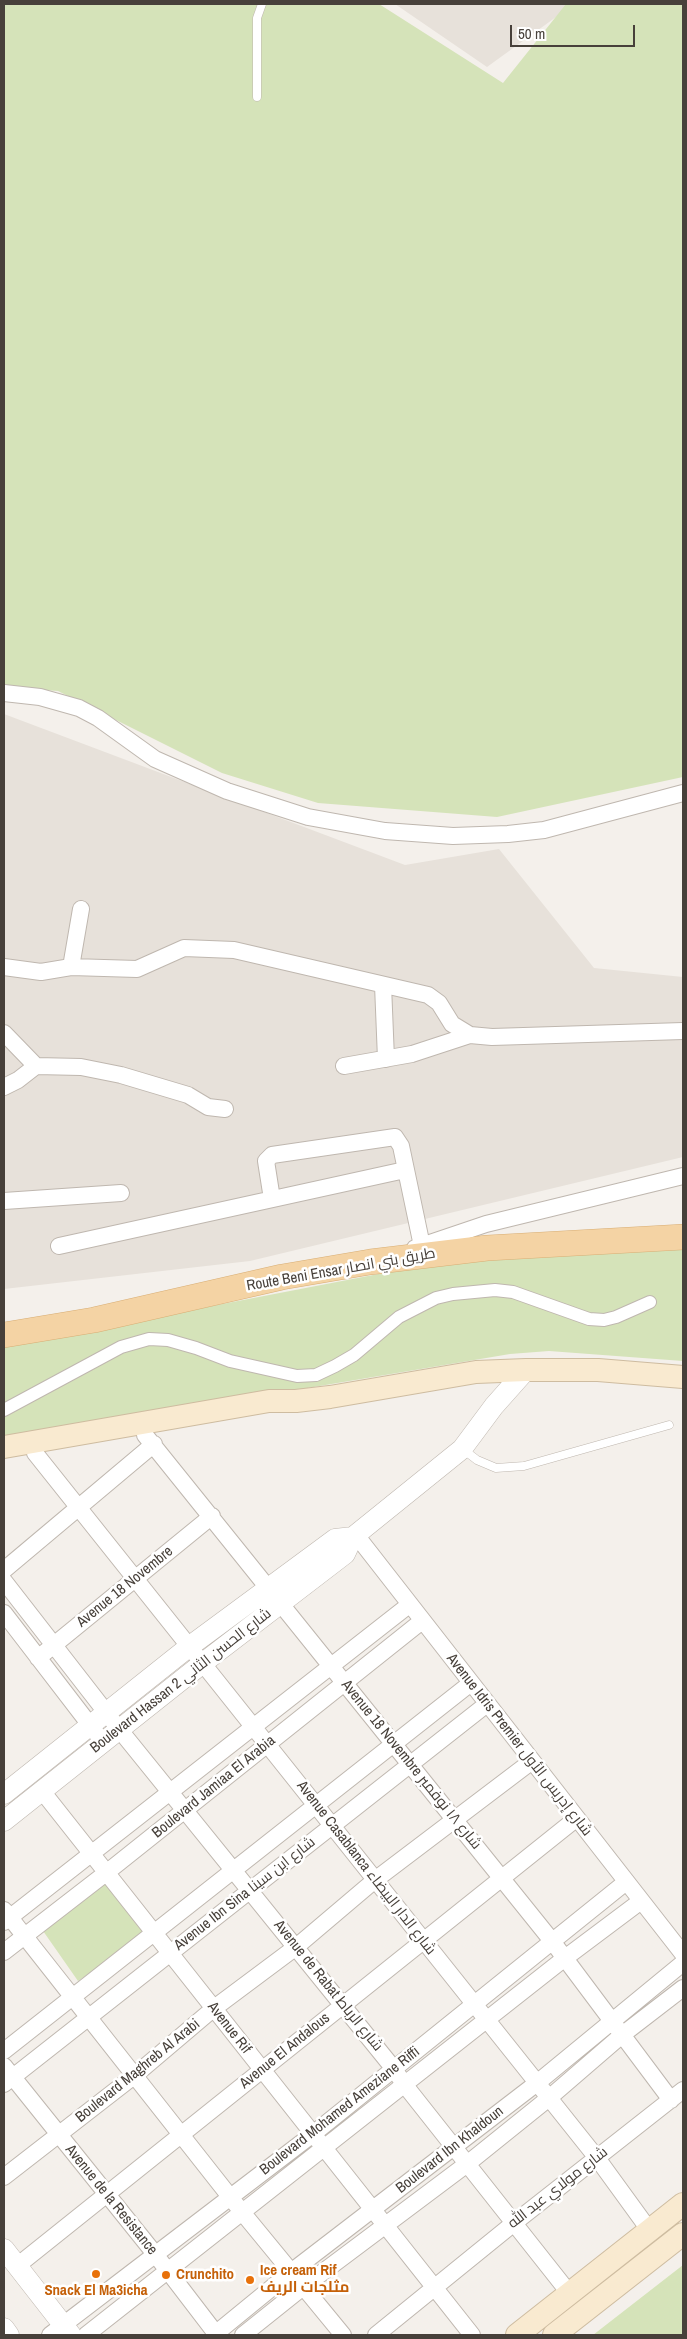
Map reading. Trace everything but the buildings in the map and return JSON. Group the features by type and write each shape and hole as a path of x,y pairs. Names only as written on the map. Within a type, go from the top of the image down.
{"main road":[{"name":"Route Beni Ensar طريق بني انصار","path":"4,1335 94,1320 282,1277 370,1262 487,1248 683,1237"},
{"path":"4,1447 269,1400 296,1401 476,1372 598,1370 683,1377"},
{"path":"4,1458 150,1440 271,1412 285,1408 296,1401"},
{"path":"517,2335 683,2204"},
{"path":"554,2335 683,2234"}],"street":[{"path":"4,693 40,697 79,708 98,718 155,759 227,791 308,817 385,831 453,836 544,830 683,793"},
{"path":"71,967 81,909"},
{"path":"4,967 41,972 71,967 137,969 184,948 234,950 428,995 439,1003 452,1024 470,1035"},
{"path":"383,985 386,1059"},
{"path":"344,1066 412,1054 470,1035 492,1037 683,1031"},
{"path":"4,1034 36,1066"},
{"path":"4,1086 18,1080 36,1066 81,1068 115,1074 188,1095 208,1107 225,1108"},
{"path":"272,1199 266,1161 272,1155 395,1137 401,1146 422,1246"},
{"path":"59,1246 406,1170"},
{"path":"370,1262 486,1224 683,1176"},
{"path":"4,1200 121,1193"},
{"path":"4,1410 121,1347 149,1340 168,1340 230,1361 297,1376 316,1375 354,1355 399,1317 436,1298 452,1294 495,1290 512,1292 589,1319 604,1320 616,1317 650,1302"},
{"name":"Boulevard Hassan 2 شارع الحسن الثاني","path":"4,1794 190,1646 345,1554 355,1536 462,1448 494,1406 526,1370"},
{"path":"4,1570 79,1507 150,1440"},
{"name":"Avenue 18 Novembre شارع ١٨ نوفمبر","path":"150,1440 552,1941 622,2035 677,2095"},
{"name":"Avenue Casablanca شارع الدار البيضاء","path":"35,1453 597,2158 650,2231"},
{"name":"Avenue 18 Novembre","path":"38,1658 212,1516"},
{"name":"Avenue Idris Premier شارع إدريس الأول","path":"355,1536 683,1954"},
{"name":"Avenue de Rabat شارع الرباط","path":"4,1581 119,1729 394,2069 570,2294"},
{"name":"Boulevard Hassan 2 شارع الحسن الثاني","path":"4,1821 203,1662 275,1596"},
{"name":"Boulevard Jamiaa El Arabia","path":"6,1917 92,1854 409,1605"},
{"path":"4,1614 103,1742"},
{"name":"Boulevard Jamiaa El Arabia","path":"4,1952 186,1810 422,1621"},
{"name":"Avenue Ibn Sina شارع ابن سينا","path":"4,2051 471,1683"},
{"name":"Avenue Ibn Sina شارع ابن سينا","path":"7,2076 88,2018 487,1704"},
{"name":"Boulevard Maghreb Al Arabi","path":"4,2177 134,2076 213,2009 296,1947 375,1880 532,1762"},
{"name":"Avenue Rif","path":"42,1791 472,2335"},
{"name":"Avenue El Andalous","path":"17,2266 577,1818"},
{"name":"Boulevard Mohamed Ameziane Riffi","path":"61,2332 155,2254 313,2134 626,1882"},
{"name":"Boulevard Mohamed Ameziane Riffi","path":"86,2335 565,1958 641,1901"},
{"path":"6,1917 24,1936 230,2198 343,2335"},
{"name":"Boulevard Ibn Khaldoun","path":"216,2335 291,2272 537,2083 683,1963"},
{"name":"Boulevard Ibn Khaldoun","path":"243,2335 303,2287 467,2164 549,2098 622,2035 683,1988"},
{"name":"Avenue de la Resistance","path":"7,2076 155,2254 216,2335"},
{"name":"شارع مولاي عبد الله","path":"376,2335 514,2223 677,2095"},
{"path":"4,2249 61,2332"},
{"path":"4,2328 9,2335"}],"lane":[{"path":"257,97 258,18 262,4"},
{"path":"462,1448 477,1460 496,1468 524,1466 669,1426"}],"shaded area":[{"path":"395,4 574,4 487,67"},
{"path":"4,714 405,865 499,849 594,968 683,977 683,1157 250,1261 4,1289"}],"green space":[{"path":"4,4 379,4 503,83 566,4 683,4 683,777 497,817 318,803 222,773 58,691 4,687"},
{"path":"683,1249 683,1361 549,1351 510,1354 4,1439 4,1346 420,1266 473,1258"},
{"path":"104,1877 148,1933 78,1981 41,1928"},
{"path":"683,2265 683,2335 593,2335"}],"place":[{"name":"Snack El Ma3icha","path":"96,2274"},
{"name":"Crunchito","path":"166,2275"},
{"name":"Ice cream Rif مثلجات الريف","path":"250,2280"}]}
